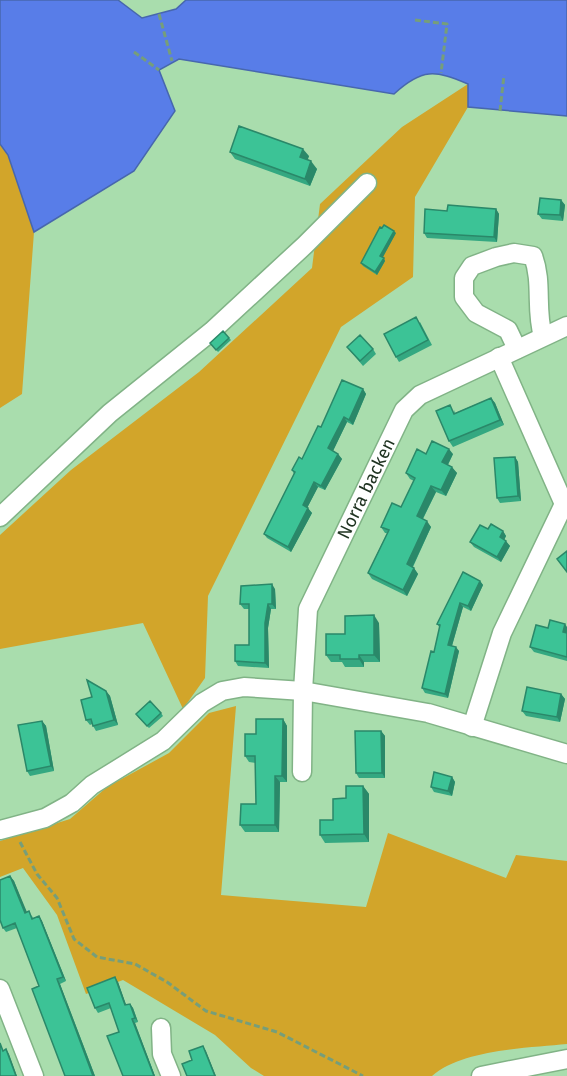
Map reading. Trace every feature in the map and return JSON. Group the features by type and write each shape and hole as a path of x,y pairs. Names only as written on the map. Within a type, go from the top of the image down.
{"street":[{"path":"0,517 110,413 212,330 305,245 367,183"},
{"path":"516,349 508,330 476,313 464,297 464,278 472,266 514,253 533,256 539,271 538,320 543,336"},
{"name":"Norra backen","path":"302,772 303,691 308,609 404,410 420,395 567,326"},
{"path":"472,727 502,633 565,504 499,357"},
{"path":"6,829 45,818 72,802 108,774 163,741 202,703 222,692 244,687 303,691 428,713 567,754"},
{"path":"0,989 34,1076"},
{"path":"161,1028 162,1054 171,1076"},
{"path":"481,1076 567,1059"}],"path":[{"path":"159,14 172,61"},
{"path":"415,20 447,24 441,73"},
{"path":"134,52 159,70"},
{"path":"500,111 504,75"},
{"path":"6,829 37,874 57,898 74,939 97,957 135,964 167,982 206,1011 278,1032 363,1076"}],"shaded area":[{"path":"468,84 468,107 415,197 413,277 341,327 208,596 205,678 183,709 143,623 0,649 0,535 71,470 199,372 312,268 320,204 402,127"},
{"path":"0,144 8,155 34,232 22,394 0,408"},
{"path":"236,706 221,895 366,907 388,833 506,878 516,855 567,861 567,1044 478,1055 460,1060 432,1076 264,1076 251,1068 215,1035 123,980 86,994 57,915 23,868 0,877 0,841 70,819 107,787 169,753 209,713"}],"water":[{"path":"0,0 118,0 142,18 176,9 186,0 567,0 567,116 468,107 468,84 437,74 421,76 394,94 179,59 159,70 175,111 134,171 34,232 8,155 0,144"}],"building":[{"path":"239,126 303,149 300,157 311,161 305,179 230,152"},
{"path":"540,198 561,200 560,215 538,214"},
{"path":"448,205 496,209 494,237 424,233 425,209 447,211"},
{"path":"384,225 394,231 380,256 384,258 375,272 361,263 380,227"},
{"path":"416,317 428,340 396,357 384,334"},
{"path":"223,331 229,338 216,350 210,343"},
{"path":"360,335 373,349 360,361 347,347"},
{"path":"342,380 363,389 349,420 344,417 328,448 338,454 321,486 314,482 303,505 308,508 288,547 264,534 295,472 292,470 299,457 302,459 318,426 321,427"},
{"path":"491,398 500,420 449,441 436,411 450,405 454,414"},
{"path":"432,441 449,449 442,462 452,467 441,490 431,486 417,516 427,521 407,564 414,568 403,590 368,573 389,530 381,527 392,503 401,507 415,478 406,473 417,449 426,454"},
{"path":"515,457 518,496 497,498 494,458"},
{"path":"491,524 503,531 500,537 506,541 497,557 470,542 480,525 488,529"},
{"path":"567,551 567,572 557,559"},
{"path":"463,572 480,581 468,606 460,603 448,645 456,647 445,694 422,688 431,651 434,652 440,625 437,624"},
{"path":"272,584 272,604 268,604 265,623 265,663 235,661 235,645 249,645 249,604 240,604 241,586"},
{"path":"374,615 374,655 359,655 359,659 340,659 340,655 326,655 326,634 345,634 345,616"},
{"path":"550,620 565,624 563,632 567,633 567,657 530,647 536,625 548,628"},
{"path":"87,680 106,691 114,720 93,726 91,719 86,720 81,700 92,697"},
{"path":"527,687 561,694 557,717 522,711"},
{"path":"150,701 161,713 147,726 136,714"},
{"path":"256,719 283,719 282,776 275,776 275,825 240,825 241,804 256,804 255,756 245,756 245,734 256,734"},
{"path":"42,721 51,766 27,771 18,725"},
{"path":"355,731 381,731 382,773 356,773"},
{"path":"434,772 452,777 448,791 431,787"},
{"path":"346,786 363,786 364,834 320,835 320,820 333,820 333,799 346,798"},
{"path":"10,876 25,913 29,911 32,919 39,916 63,977 57,979 93,1076 65,1076 32,989 39,986 15,923 3,928 0,920 0,880"},
{"path":"115,977 125,1005 130,1004 135,1018 132,1019 154,1076 123,1076 107,1036 119,1032 109,1003 95,1008 87,988"},
{"path":"0,1043 3,1051 6,1049 16,1076 0,1076"},
{"path":"203,1046 215,1076 187,1076 182,1064 192,1060 189,1051"}]}
